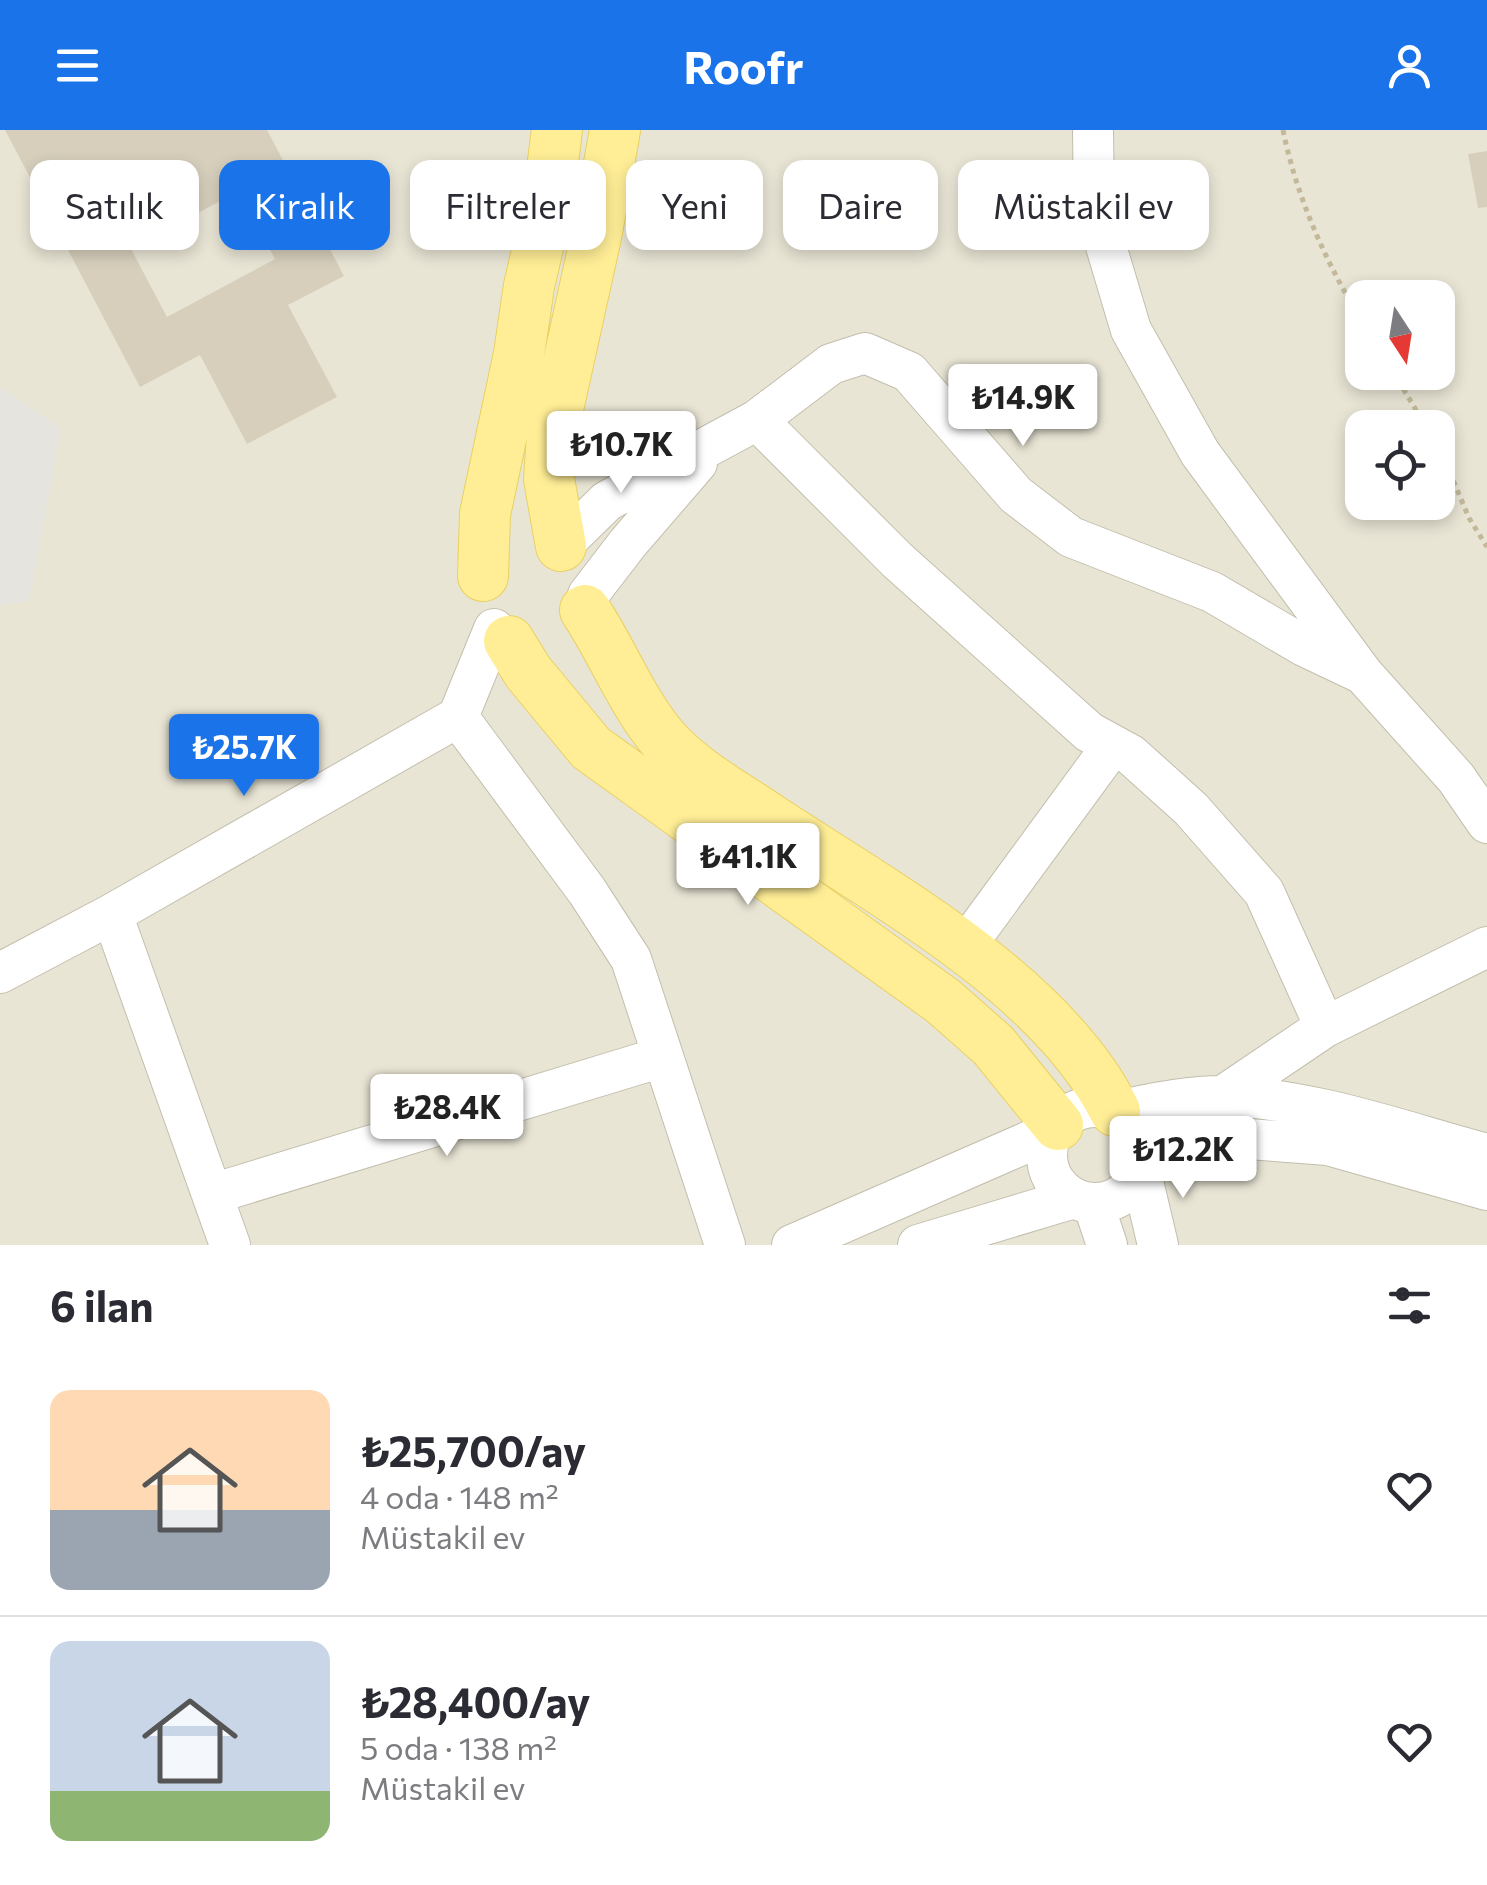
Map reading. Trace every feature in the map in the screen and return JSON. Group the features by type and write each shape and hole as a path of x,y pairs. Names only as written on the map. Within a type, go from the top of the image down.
{"main road":[{"path":"557,130 547,208 528,286 519,354 485,514 480,595 484,613 592,748 943,1001 993,1045 1055,1128"},
{"path":"561,546 549,479 552,436 598,232 615,130"},
{"path":"482,576 492,559 506,547 524,540 543,540 561,546 576,558 586,576 587,602 665,741 714,781 964,948 1006,981 1072,1045 1115,1110"},
{"path":"502,635 532,647 554,643 573,630 587,602"}],"street":[{"path":"1093,130 1094,206 1131,330 1200,452 1363,674 1471,782 1487,823"},
{"path":"561,546 607,502 757,420 831,364 865,353 909,372 1016,495 1071,538 1212,592 1304,646 1363,674"},
{"path":"757,420 896,560 1089,732 1131,756 1190,810 1264,892 1325,1027"},
{"path":"587,602 628,542 712,444"},
{"path":"0,973 112,914 458,717 502,635"},
{"path":"458,717 588,890 631,959 725,1245"},
{"path":"964,948 1112,746"},
{"path":"112,914 230,1245"},
{"path":"1224,1096 1325,1027 1487,947"},
{"path":"212,1194 662,1058"},
{"path":"792,1245 1055,1128 1071,1113 1087,1107 1115,1110 1224,1096 1295,1103 1487,1154"},
{"path":"1115,1110 1137,1130 1158,1245"},
{"path":"1055,1128 1047,1156 1049,1169 1063,1191 1084,1201 1107,1245"},
{"path":"918,1245 1084,1201 1113,1200 1130,1189 1142,1165 1249,1139 1328,1145 1487,1190"}],"path":[{"path":"1283,130 1293,179 1345,293"},
{"path":"1455,485 1487,548"}],"shaded area":[{"path":"0,130 1487,130 1487,1245 0,1245"},
{"path":"0,387 61,428 29,601 0,605"}],"building":[{"path":"5,130 267,130 283,160 219,160 219,202 199,212 199,160 30,160 30,178"},
{"path":"1487,151 1487,207 1478,208 1468,154"},
{"path":"68,250 132,250 167,317 275,259 270,250 330,250 344,276 288,305 337,397 247,444 200,355 140,387"}]}
